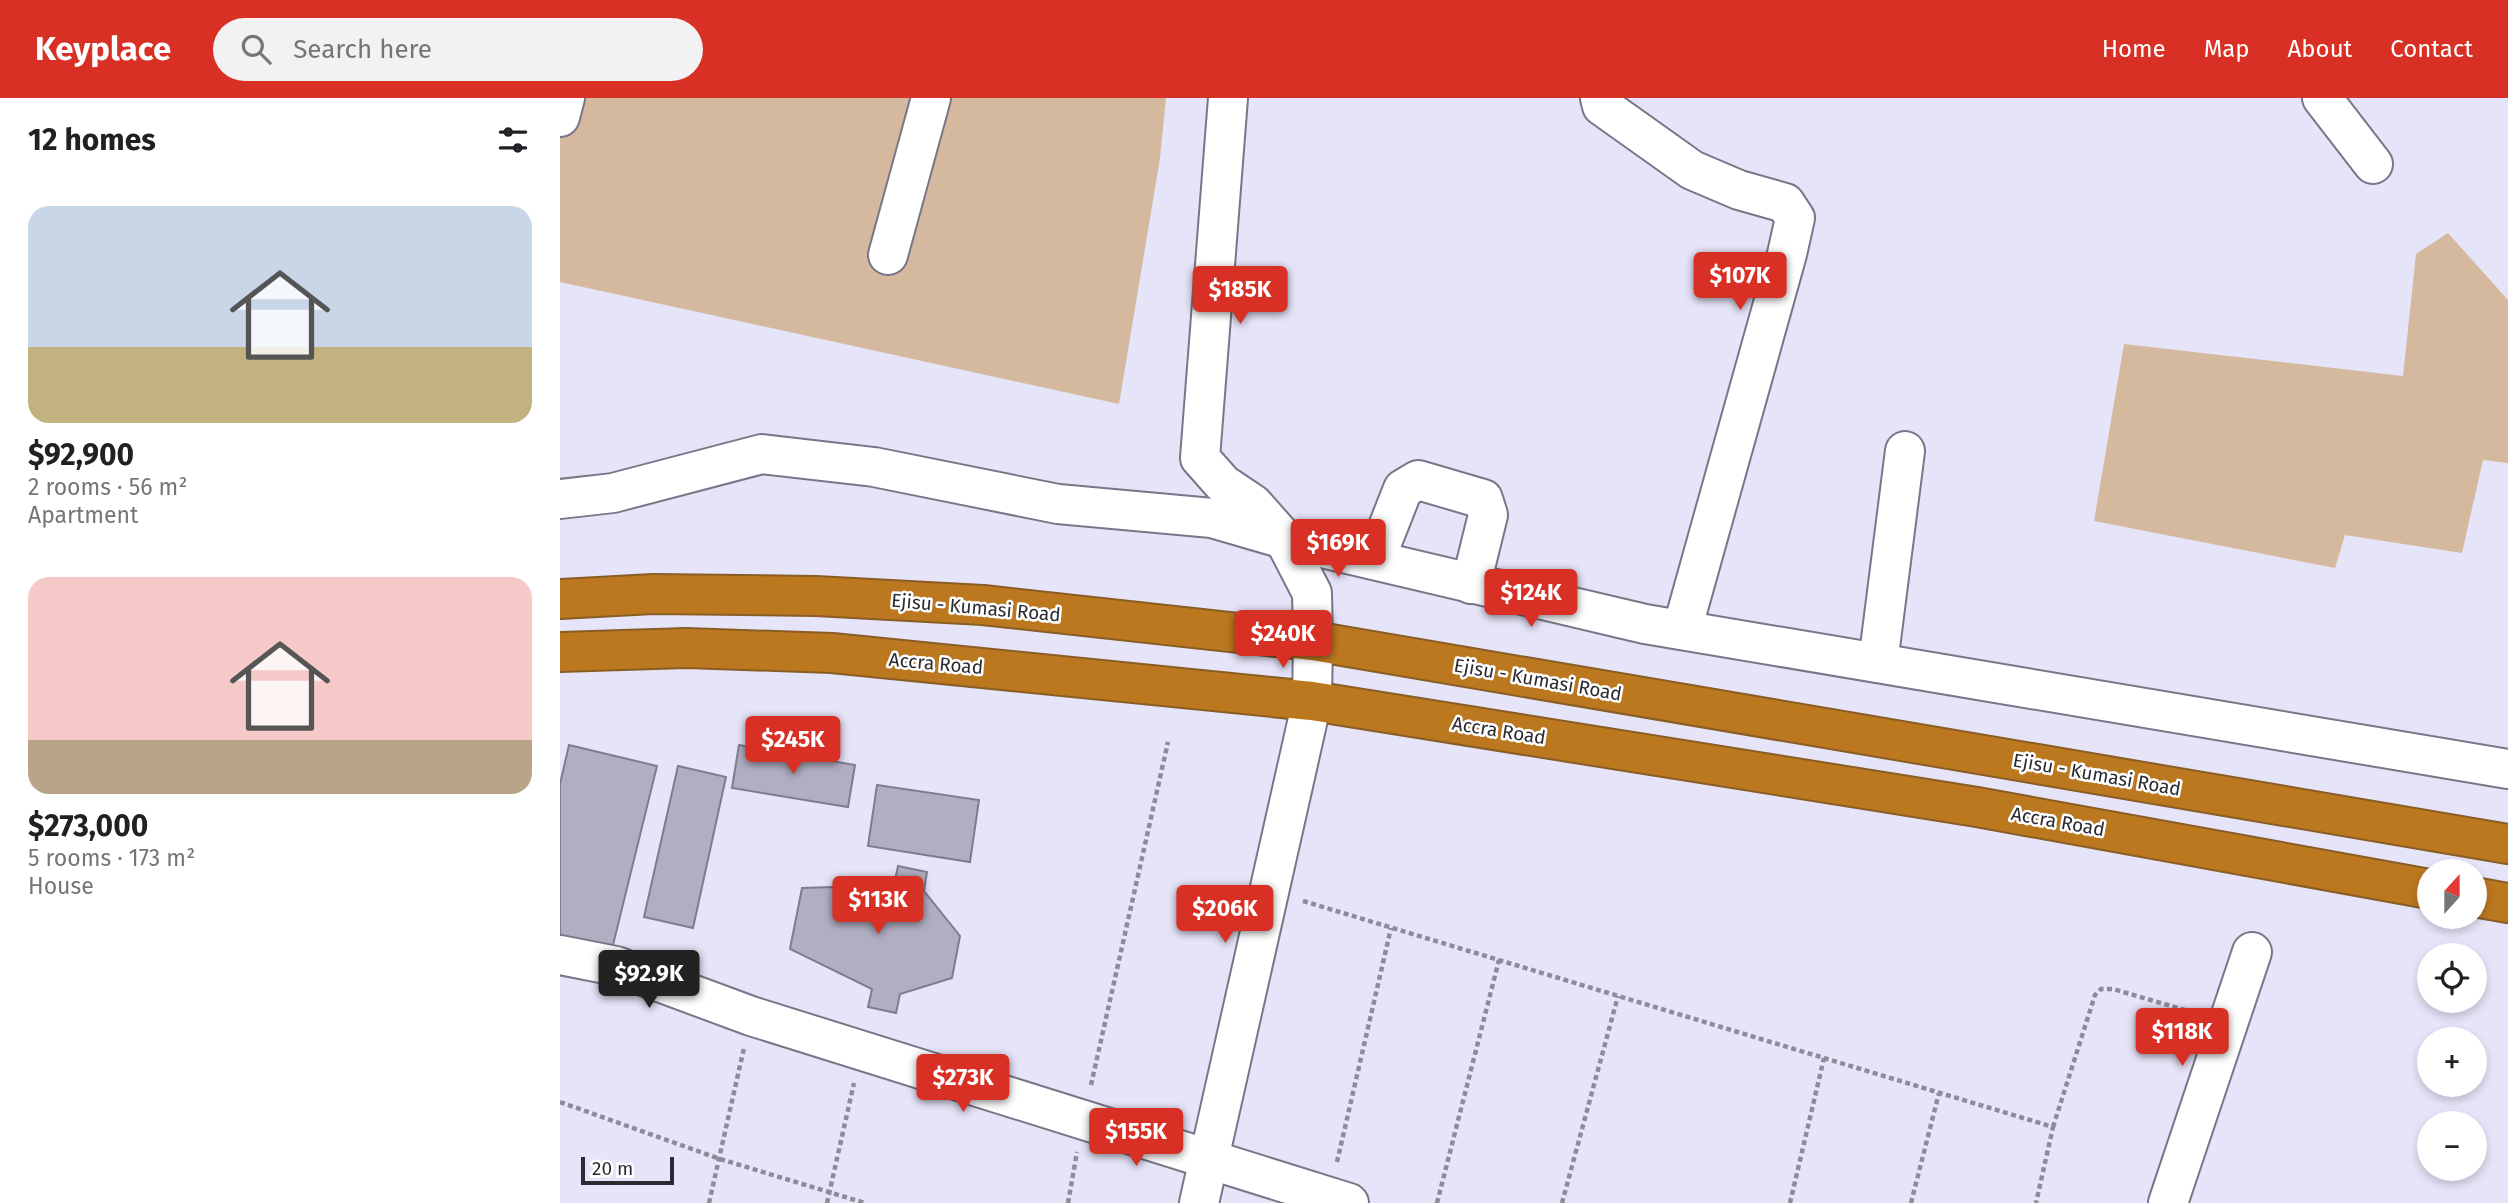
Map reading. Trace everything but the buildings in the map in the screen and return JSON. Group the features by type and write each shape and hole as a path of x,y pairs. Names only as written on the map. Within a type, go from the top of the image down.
{"highway":[{"name":"Ejisu - Kumasi Road","path":"560,599 653,594 830,597 983,606 1313,640 2508,844"},
{"name":"Accra Road","path":"560,652 686,648 832,653 1312,701 1977,807 2417,887"},
{"path":"2487,899 2508,903"}],"street":[{"path":"560,117 565,98"},
{"path":"888,255 931,98"},
{"path":"1199,1203 1312,701 1312,593 1284,539 1253,504 1223,484 1200,458 1228,98"},
{"path":"1600,98 1602,106 1692,170 1739,190 1785,203 1796,218 1682,630"},
{"path":"2322,98 2373,164"},
{"path":"1878,663 1905,451"},
{"path":"560,499 613,494 762,454 874,467 1058,505 1212,518 1284,539 1645,624 2508,769"},
{"path":"1375,560 1403,489 1418,480 1483,499 1488,515 1471,584"},
{"path":"2168,1203 2252,952"},
{"path":"560,955 616,966 751,1016 1339,1200"}],"path":[{"path":"1068,1203 1083,1120 1168,742"},
{"path":"1268,891 2053,1127"},
{"path":"1339,1200 1391,928"},
{"path":"1437,1203 1499,960"},
{"path":"2036,1203 2053,1127 2095,995 2101,989 2113,989 2228,1023"},
{"path":"1562,1203 1619,996"},
{"path":"709,1203 751,1016"},
{"path":"827,1203 862,1051"},
{"path":"1790,1203 1824,1058"},
{"path":"1910,1203 1939,1093"},
{"path":"560,1102 720,1158 865,1203"}],"shaded area":[{"path":"560,98 1166,98 1160,158 1119,404 560,282"},
{"path":"2448,233 2508,300 2508,463 2483,460 2462,553 2345,535 2335,568 2094,521 2124,344 2403,376 2416,254"}]}
